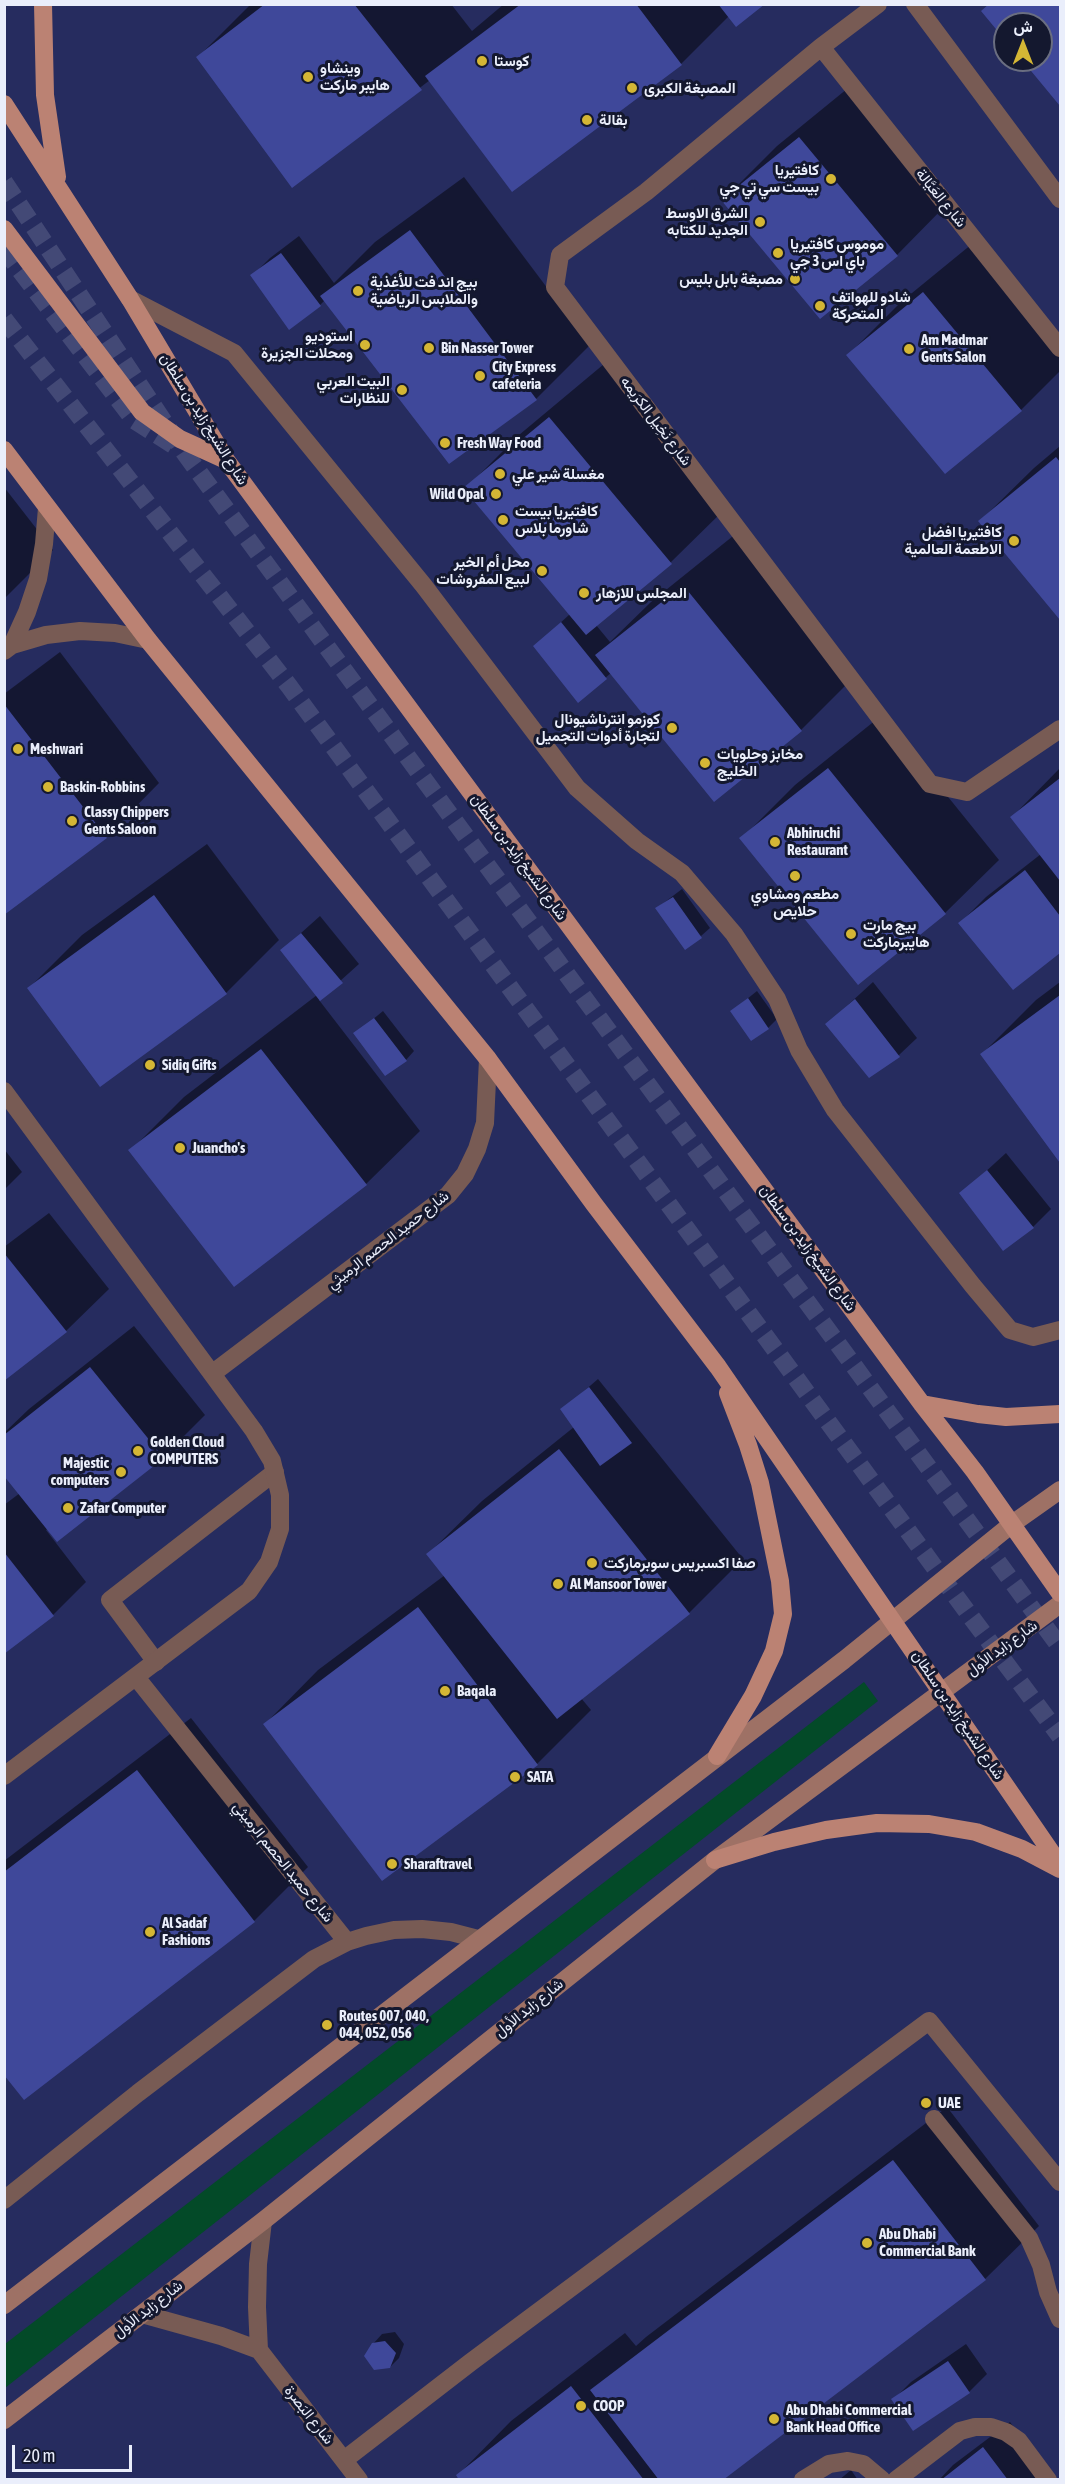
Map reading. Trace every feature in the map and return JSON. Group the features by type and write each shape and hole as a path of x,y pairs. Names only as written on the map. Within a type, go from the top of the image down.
{"main road":[{"path":"43,4 45,95 50,141 60,188"},
{"name":"شارع الشيخ زايد بن سلطان","path":"4,104 130,298 226,460 922,1404 975,1472 1060,1593"},
{"path":"4,229 142,412 180,439 226,460"},
{"name":"شارع الشيخ زايد بن سلطان","path":"4,450 148,640 488,1059 594,1204 718,1366 1060,1867"},
{"path":"717,1756 753,1696 774,1651 783,1614 780,1581 760,1484 718,1366"},
{"path":"922,1404 1006,1417 1060,1414"},
{"path":"4,2305 893,1620 1012,1524 1060,1490"},
{"name":"شارع زايد الأول","path":"4,2420 263,2221 715,1860 1060,1604"},
{"path":"715,1860 774,1842 826,1830 877,1823 928,1824 976,1832 1022,1849 1060,1867"}],"street":[{"name":"شارع نَخِيل الكرَيمه","path":"878,4 645,192 560,255 555,287 930,784 967,792 1060,729"},
{"path":"915,4 1060,199"},
{"name":"شارع العَيَّالة","path":"822,47 1060,348"},
{"path":"130,298 234,353 424,586 577,788 637,841 682,873 734,934 777,999 798,1050 835,1110 1010,1330 1033,1337 1060,1330"},
{"path":"8,648 27,612 38,579 47,508"},
{"path":"8,648 46,635 80,631 115,633 148,640"},
{"name":"شارع حميد الحصم الرميثي","path":"213,1373 448,1195 465,1174 477,1149 485,1123 488,1059"},
{"path":"4,1090 254,1431 272,1461 280,1495 280,1529 269,1562 249,1591 4,1776"},
{"path":"156,1662 110,1600 275,1472"},
{"name":"شارع حميد الحصم الرميثي","path":"136,1677 347,1942"},
{"path":"4,2200 138,2093 314,1959 366,1935 394,1930 422,1929 451,1932 478,1940"},
{"path":"344,2460 471,2362 929,2021 1060,2182"},
{"path":"934,2119 1029,2238 1060,2319"},
{"path":"142,2314 221,2336 259,2350 258,2264 263,2221"},
{"name":"شارع البَصرة","path":"259,2350 359,2480"},
{"path":"896,2480 960,2431 975,2427 991,2427 1006,2432 1019,2441 1048,2480"},
{"path":"803,2480 829,2464 848,2461 863,2464 882,2480"}],"green space":[{"path":"864,1682 878,1701 5,2388 5,2344"}],"building":[{"path":"265,4 354,4 422,90 292,188 196,57"},
{"path":"521,4 636,4 682,65 512,192 425,76"},
{"path":"718,4 765,4 736,27"},
{"path":"989,4 1060,4 1060,106 1032,72 1053,72 1053,12 993,12 993,26 981,11"},
{"path":"799,137 898,256 820,319 721,200"},
{"name":"Bin Nasser Tower","path":"410,230 537,400 449,464 320,296"},
{"path":"281,253 321,306 289,330 250,275"},
{"path":"923,292 1022,411 945,474 846,355"},
{"path":"549,417 672,564 586,635 463,488"},
{"path":"1056,457 1060,462 1060,620 978,521"},
{"path":"683,585 802,731 714,802 595,655"},
{"path":"561,622 607,679 578,703 533,646"},
{"path":"4,704 107,838 4,915"},
{"path":"828,768 946,914 858,985 739,838"},
{"path":"1060,778 1060,881 1010,817"},
{"path":"1025,870 1060,916 1060,953 1013,990 958,923"},
{"path":"154,895 227,994 100,1087 27,988"},
{"path":"673,897 702,938 685,950 655,908"},
{"path":"301,933 343,983 320,1001 280,950"},
{"path":"1060,995 1060,1163 980,1054"},
{"path":"748,998 769,1029 751,1041 730,1011"},
{"path":"855,999 900,1057 869,1078 825,1024"},
{"path":"374,1018 407,1061 385,1076 353,1033"},
{"path":"261,1049 367,1185 234,1287 128,1150"},
{"path":"987,1170 1034,1228 1003,1251 959,1193"},
{"path":"4,1253 67,1332 4,1381"},
{"path":"90,1367 164,1458 57,1542 4,1476 4,1435"},
{"path":"589,1387 632,1443 600,1466 560,1409"},
{"name":"Al Mansoor Tower","path":"559,1449 690,1614 557,1719 426,1554"},
{"path":"4,1552 54,1616 4,1654"},
{"path":"418,1607 538,1765 382,1881 263,1724"},
{"path":"137,1770 255,1922 24,2100 4,2075 4,1872"},
{"path":"893,2160 986,2280 723,2480 659,2480 590,2390"},
{"path":"385,2341 396,2353 390,2368 374,2370 364,2356 372,2343"},
{"path":"948,2361 970,2393 913,2431 891,2399"},
{"path":"571,2386 644,2480 459,2480 456,2475"},
{"path":"983,2447 1008,2480 941,2480"}],"tunnel":[{"path":"4,182 184,452 1060,1647"},
{"path":"4,249 134,420 178,448"},
{"path":"4,319 289,686 1060,1736"}],"place":[{"name":"كوستا","path":"482,61"},
{"name":"وينشاو هايبر ماركت","path":"308,77"},
{"name":"المصبغة الكبرى","path":"632,88"},
{"name":"بقالة","path":"587,120"},
{"name":"كافتيريا بيست سي تي جي","path":"831,179"},
{"name":"الشرق الاوسط الجديد للكتابه","path":"760,222"},
{"name":"موموس كافتيريا باي اس 3 جي","path":"778,253"},
{"name":"مصبغة بابل بليس","path":"795,279"},
{"name":"بيج اند فت للأغذية والملابس الرياضية","path":"358,291"},
{"name":"شادو للهواتف المتحركة","path":"820,306"},
{"name":"استوديو ومحلات الجزيرة","path":"365,345"},
{"name":"Bin Nasser Tower","path":"429,348"},
{"name":"Am Madmar Gents Salon","path":"909,349"},
{"name":"City Express cafeteria","path":"480,376"},
{"name":"البيت العربي للنظارات","path":"402,390"},
{"name":"Fresh Way Food","path":"445,443"},
{"name":"مغسلة شير علي","path":"500,474"},
{"name":"Wild Opal","path":"496,494"},
{"name":"كافتيريا بيست شاورما بلاس","path":"503,520"},
{"name":"كافتيريا افضل الاطعمة العالمية","path":"1014,541"},
{"name":"محل أم الخير لبيع المفروشات","path":"542,571"},
{"name":"المجلس للازهار","path":"584,593"},
{"name":"كوزمو انترناشيونال لتجارة أدوات التجميل","path":"672,728"},
{"name":"Meshwari","path":"18,749"},
{"name":"مخابز وحلويات الخليج","path":"705,763"},
{"name":"Baskin-Robbins","path":"48,787"},
{"name":"Classy Chippers Gents Saloon","path":"72,821"},
{"name":"Abhiruchi Restaurant","path":"775,842"},
{"name":"مطعم ومشاوي حلايص","path":"795,876"},
{"name":"بيج مارت هايبرماركت","path":"851,934"},
{"name":"Sidiq Gifts","path":"150,1065"},
{"name":"Juancho's","path":"180,1148"},
{"name":"Golden Cloud COMPUTERS","path":"138,1451"},
{"name":"Majestic computers","path":"121,1472"},
{"name":"Zafar Computer","path":"68,1508"},
{"name":"صفا اكسبريس سوبرماركت","path":"592,1563"},
{"name":"Al Mansoor Tower","path":"558,1584"},
{"name":"Baqala","path":"445,1691"},
{"name":"SATA","path":"515,1777"},
{"name":"Sharaftravel","path":"392,1864"},
{"name":"Al Sadaf Fashions","path":"150,1932"},
{"name":"Routes 007, 040, 044, 052, 056","path":"327,2025"},
{"name":"UAE","path":"926,2103"},
{"name":"Abu Dhabi Commercial Bank","path":"867,2243"},
{"name":"COOP","path":"581,2406"},
{"name":"Abu Dhabi Commercial Bank Head Office","path":"774,2419"}]}
